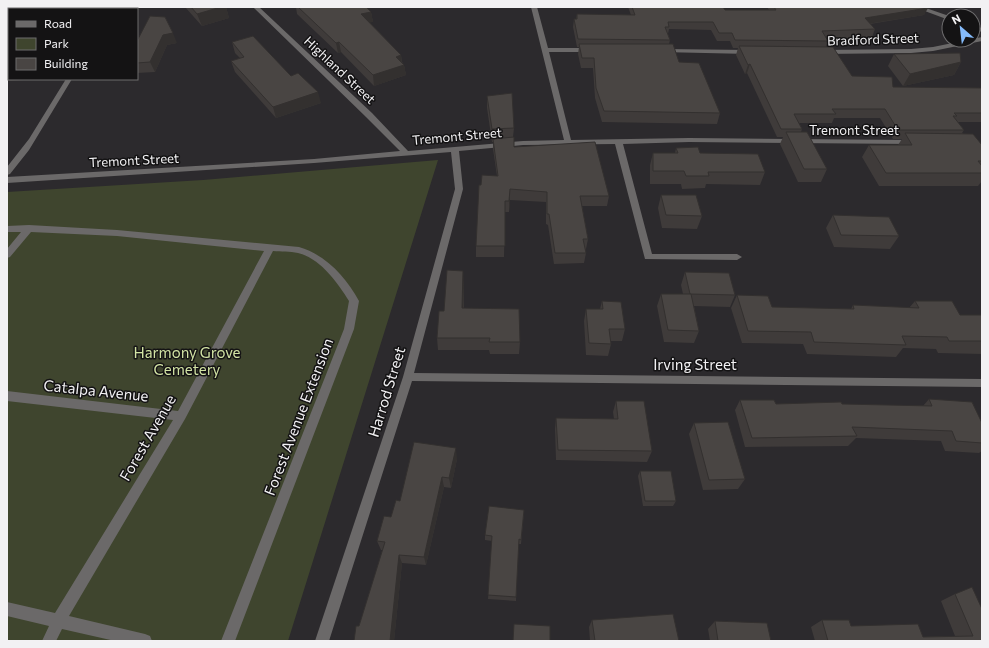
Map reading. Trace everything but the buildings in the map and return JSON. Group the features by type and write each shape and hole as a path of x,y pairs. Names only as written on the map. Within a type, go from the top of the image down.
{"street":[{"name":"Highland Street","path":"256,7 369,115 405,152"},
{"path":"534,7 568,142"},
{"path":"917,7 941,15"},
{"name":"Bradford Street","path":"813,52 911,51 982,39"},
{"path":"545,50 600,50"},
{"path":"656,51 758,52"},
{"path":"7,172 40,129 58,94 68,80"},
{"name":"Tremont Street","path":"7,180 314,161 522,143 618,141 918,142"},
{"path":"618,141 648,257 737,257"},
{"name":"Harrod Street","path":"322,641 408,378 459,189 455,148"},
{"path":"7,255 29,228"},
{"path":"7,229 29,228 94,232 270,248"},
{"name":"Forest Avenue","path":"49,641 59,620 182,416 270,248"},
{"name":"Forest Avenue Extension","path":"228,641 349,330 354,301 342,282 316,257 299,250 270,248"},
{"name":"Irving Street","path":"408,378 982,383"},
{"name":"Catalpa Avenue","path":"7,396 182,416"},
{"path":"7,609 145,641"}],"green space":[{"name":"Harmony Grove Cemetery","path":"438,160 288,641 7,641 7,192 203,180"}]}
